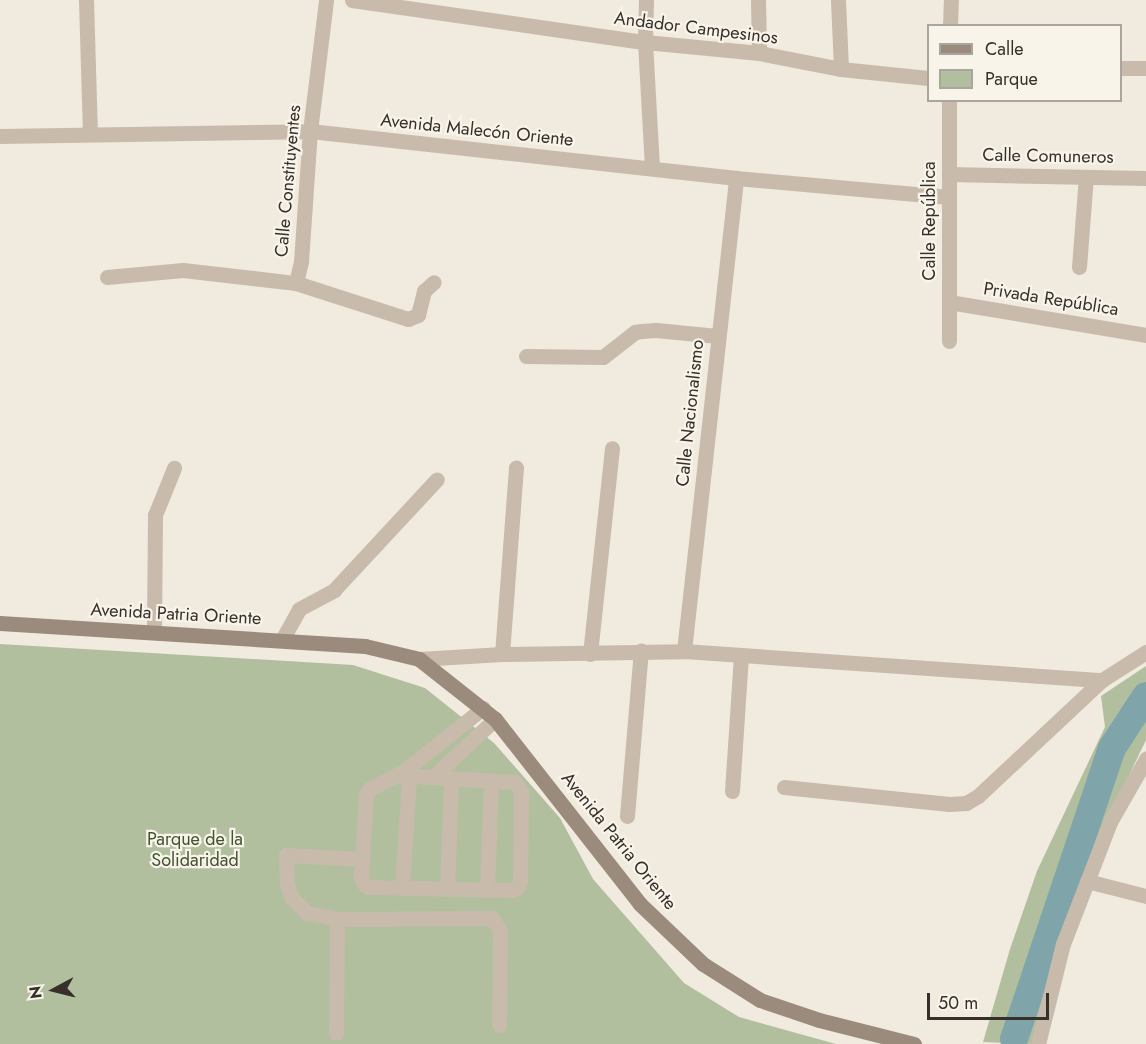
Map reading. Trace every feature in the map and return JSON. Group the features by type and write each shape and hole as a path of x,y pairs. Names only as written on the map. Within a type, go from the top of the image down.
{"street":[{"path":"86,0 90,134"},
{"name":"Calle Constituyentes","path":"107,277 183,270 296,283 301,262 310,131 326,0"},
{"name":"Andador Campesinos","path":"352,0 645,42 759,53 841,69 927,78"},
{"path":"646,0 645,42 652,168"},
{"path":"758,0 759,53"},
{"path":"838,0 841,69"},
{"path":"950,24 951,0"},
{"path":"1122,68 1146,68"},
{"name":"Calle República","path":"949,102 949,341"},
{"name":"Avenida Malecón Oriente","path":"0,136 310,131 736,178 949,198"},
{"name":"Calle Comuneros","path":"949,174 1146,178"},
{"path":"1079,267 1086,177"},
{"name":"Calle Nacionalismo","path":"684,651 736,178"},
{"path":"296,283 408,319 418,315 424,291 434,282"},
{"name":"Privada República","path":"949,302 1146,335"},
{"path":"526,356 603,357 634,333 641,331 656,330 718,336"},
{"path":"590,654 612,448"},
{"path":"154,632 155,515 174,468"},
{"path":"502,654 516,468"},
{"path":"282,640 299,609 334,590 437,479"},
{"name":"Avenida Patria Oriente","path":"0,623 365,646 419,659 502,654 684,651 1102,680"},
{"path":"627,816 641,651"},
{"path":"784,787 949,804 966,803 978,796 1102,680 1146,652"},
{"path":"732,791 741,655"},
{"name":"Avenida Patria Oriente","path":"419,659 489,713 640,904 703,964 760,1000 819,1020 914,1044"},
{"path":"403,776 515,782 521,792 520,881 513,890 368,887 363,883 361,877 366,794 371,788 403,776 441,743 489,713"},
{"path":"433,777 457,755 489,713"},
{"path":"441,743 457,755"},
{"path":"1038,1044 1063,944 1110,822 1146,759"},
{"path":"402,888 403,776"},
{"path":"447,889 451,778"},
{"path":"487,890 491,781"},
{"path":"362,859 286,855 291,897 299,908 315,917 337,919 492,918 500,931 499,1025"},
{"path":"1087,881 1146,896"},
{"path":"336,1034 337,919"}],"green space":[{"name":"Parque de la Solidaridad","path":"0,644 353,665 425,688 494,743 560,818 593,879 684,983 739,1017 836,1044 0,1044"},
{"path":"1146,666 1146,740 1074,890 1051,963 1032,1044 983,1042 1010,949 1037,871 1105,727 1101,696"}],"waterway":[{"path":"1014,1039 1112,748 1146,696"}]}
